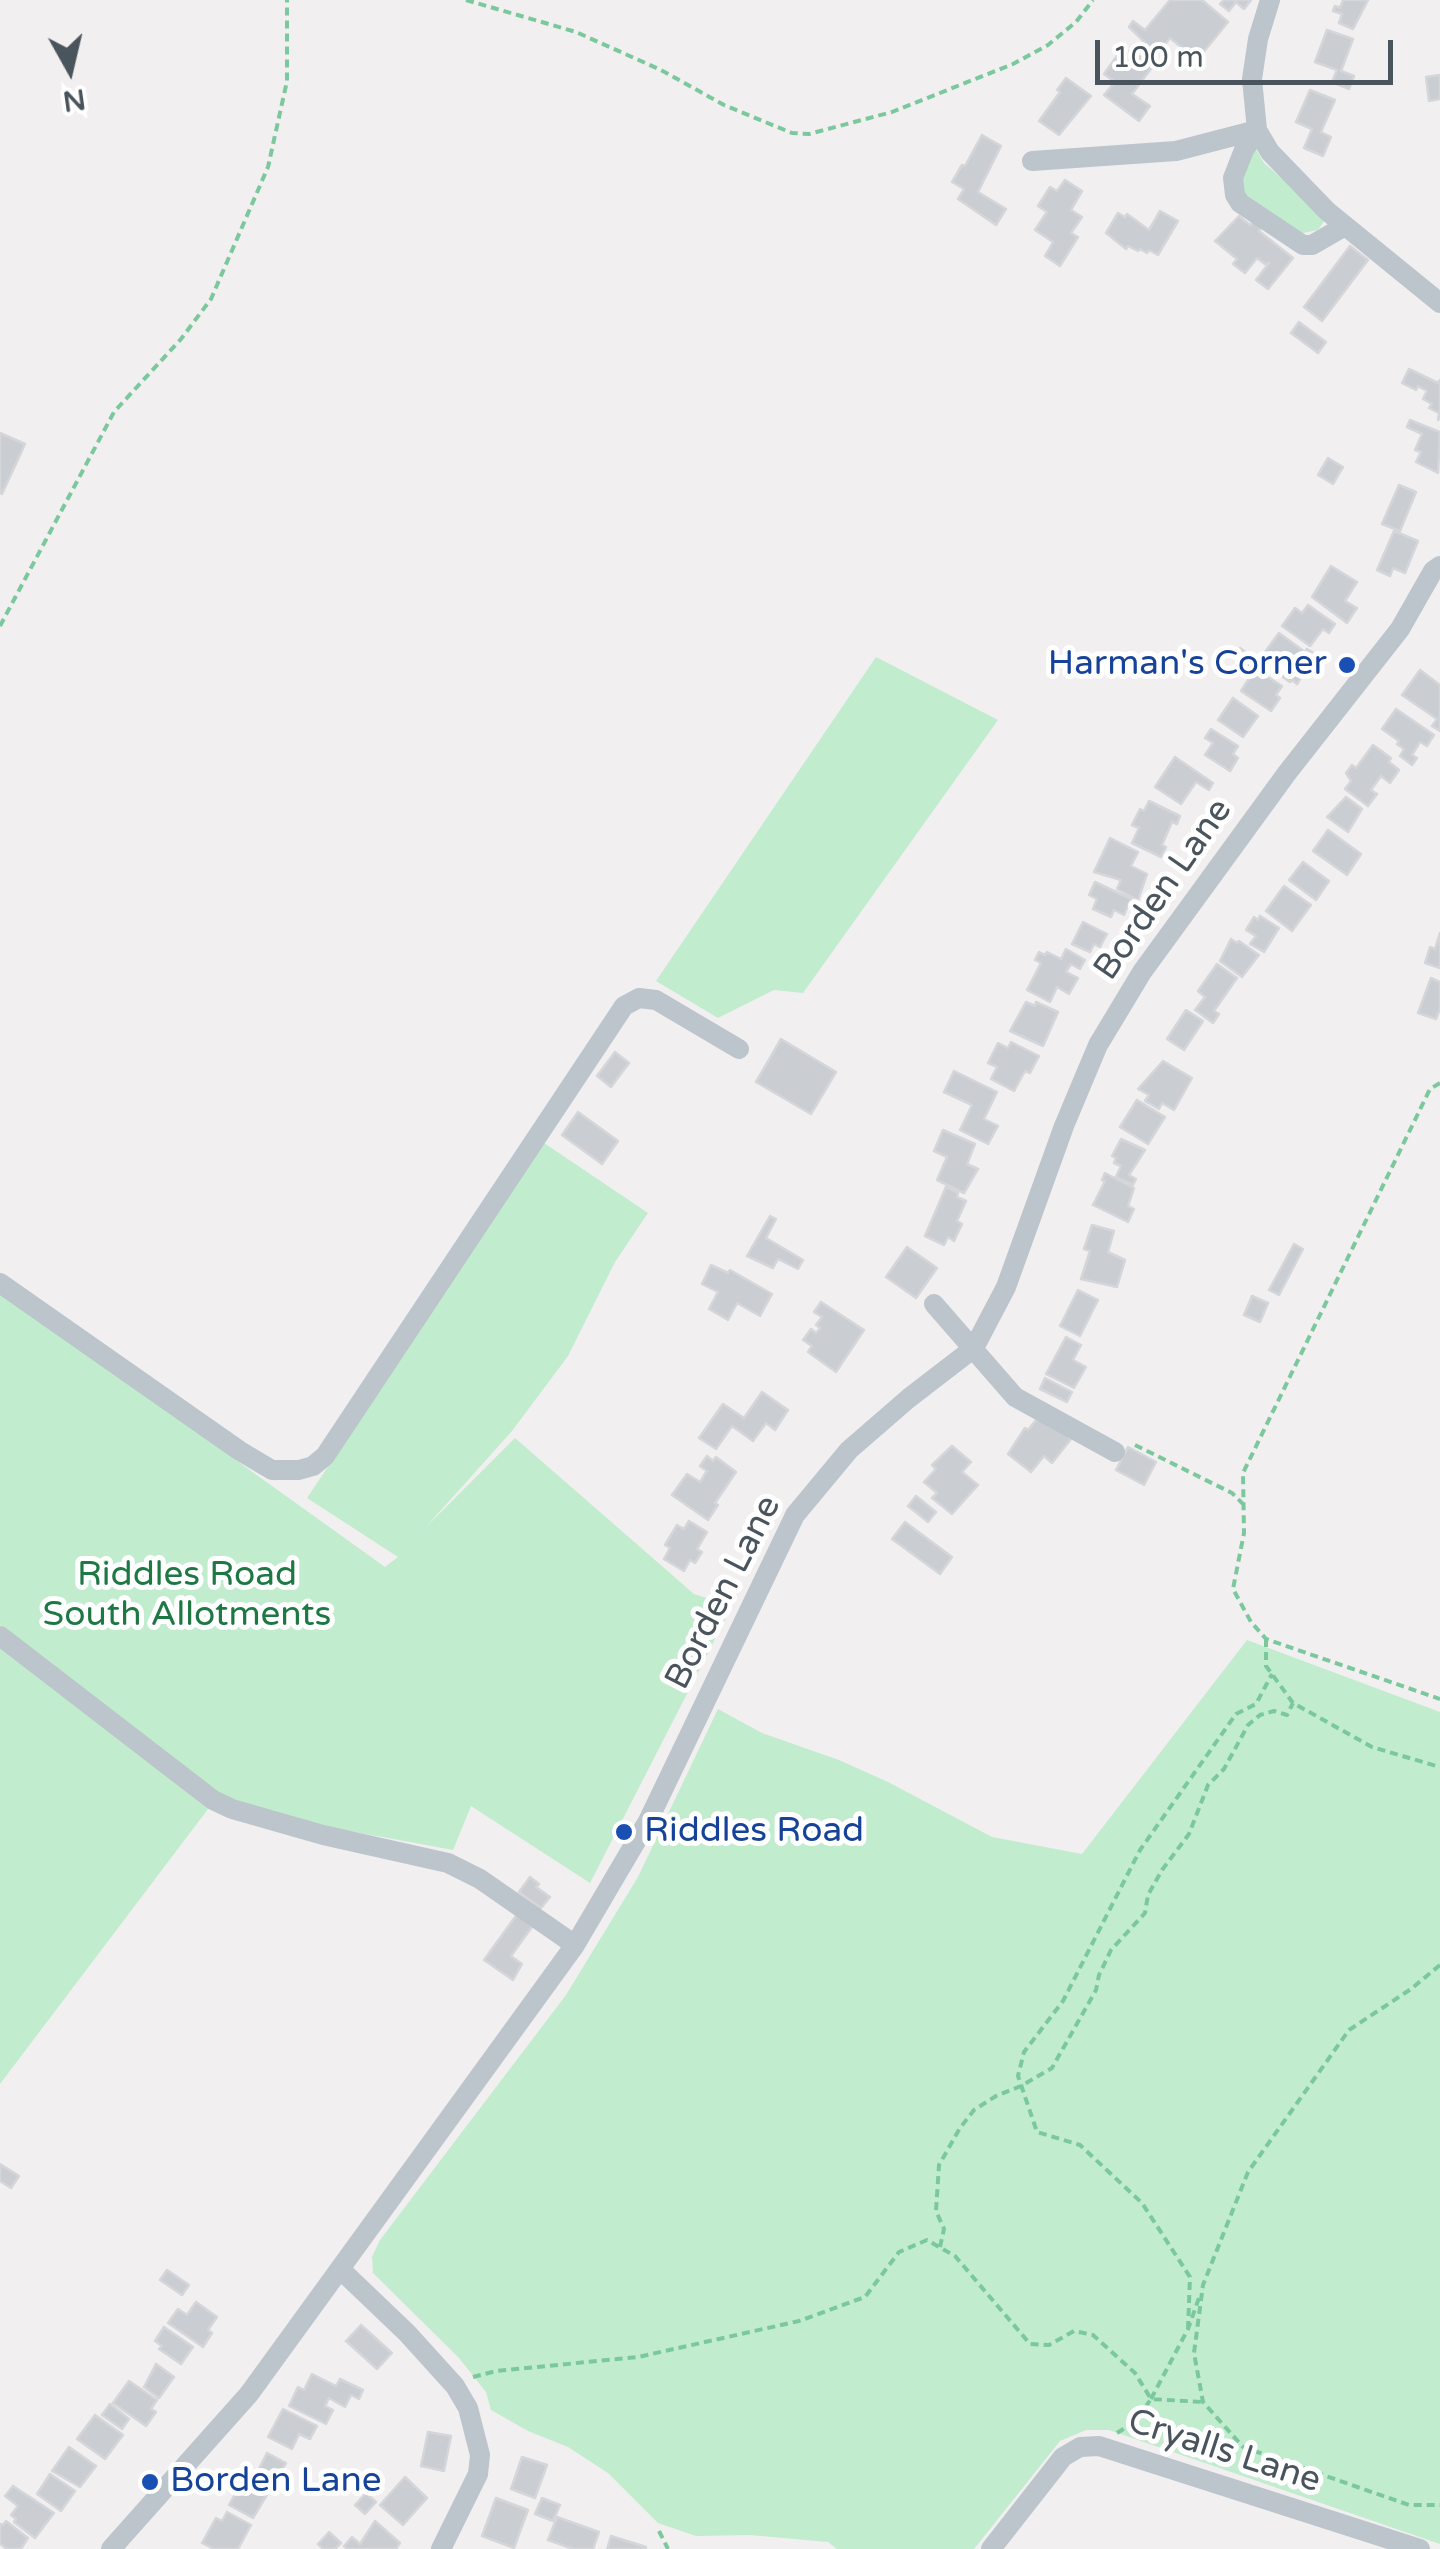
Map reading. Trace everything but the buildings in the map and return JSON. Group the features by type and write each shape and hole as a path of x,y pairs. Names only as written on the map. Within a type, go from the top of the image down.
{"street":[{"path":"1270,0 1258,39 1252,79 1257,130 1295,180 1440,303"},
{"path":"1032,161 1176,151 1257,130"},
{"path":"1257,130 1233,178 1240,203 1303,245 1312,245 1345,226"},
{"name":"Borden Lane","path":"111,2549 249,2394 576,1944 648,1821 795,1514 849,1450 974,1348 1006,1287 1098,1045 1142,972 1287,773 1400,629 1440,566"},
{"path":"0,1284 272,1470 313,1466 325,1456 624,1006 638,998 656,1000 739,1049"},
{"path":"934,1304 1015,1397 1114,1452"},
{"path":"0,1636 213,1800 322,1835 448,1863 480,1879 576,1944"},
{"path":"340,2268 407,2333 455,2386 468,2408 480,2455 478,2474 442,2549"},
{"name":"Cryalls Lane","path":"990,2549 1062,2457 1080,2447 1099,2446 1420,2549"}],"path":[{"path":"0,626 114,412 182,339 211,299 268,167 287,81 288,0"},
{"path":"466,0 576,32 662,70 724,105 792,133 809,134 892,112 1013,64 1048,45 1076,22 1092,0"},
{"path":"1440,1083 1430,1089 1243,1472 1244,1533 1233,1589 1266,1640 1440,1699"},
{"path":"1266,1640 1266,1666 1293,1703 1372,1747 1440,1766"},
{"path":"1188,2329 1190,2277 1142,2203 1080,2145 1037,2132 1018,2076 1024,2052 1063,2000 1140,1850 1236,1714 1256,1704 1272,1674"},
{"path":"940,2248 944,2229 936,2211 939,2165 960,2128 974,2110 1052,2068 1096,1990 1111,1950 1145,1912 1148,1894 1189,1834 1208,1785 1224,1770 1248,1726 1260,1715 1286,1715 1293,1703"},
{"path":"1099,2446 1136,2420 1151,2399 1188,2329 1248,2172 1349,2030 1440,1965"},
{"path":"473,2378 496,2370 638,2357 800,2320 865,2297 899,2252 927,2240 956,2256 1030,2344 1049,2345 1074,2331 1093,2335 1135,2374 1151,2399"},
{"path":"1203,2285 1194,2353 1203,2402 1243,2447 1409,2505 1440,2505"},
{"path":"1151,2399 1203,2402"},
{"path":"659,2531 668,2549"}],"green space":[{"path":"1252,142 1264,163 1327,217 1318,230 1303,233 1241,198 1237,165"},
{"path":"876,657 998,720 803,993 774,990 718,1018 656,981"},
{"name":"Riddles Road South Allotments","path":"544,1143 648,1213 615,1262 568,1356 512,1431 425,1528 515,1438 694,1594 732,1606 590,1883 471,1806 453,1850 312,1824 212,1793 0,1625 0,1291 385,1567 398,1557 307,1498"},
{"path":"1247,1640 1440,1712 1440,2544 1109,2430 1086,2430 1060,2441 974,2549 837,2549 828,2542 750,2535 696,2536 658,2523 608,2473 568,2447 491,2410 486,2392 459,2358 373,2273 372,2257 380,2240 566,1995 638,1877 718,1709 762,1733 888,1782 992,1837 1082,1854"},
{"path":"0,1646 208,1809 0,2084"}],"place":[{"name":"Harman's Corner","path":"1347,665"},
{"name":"Riddles Road","path":"624,1832"},
{"name":"Borden Lane","path":"150,2482"}]}
